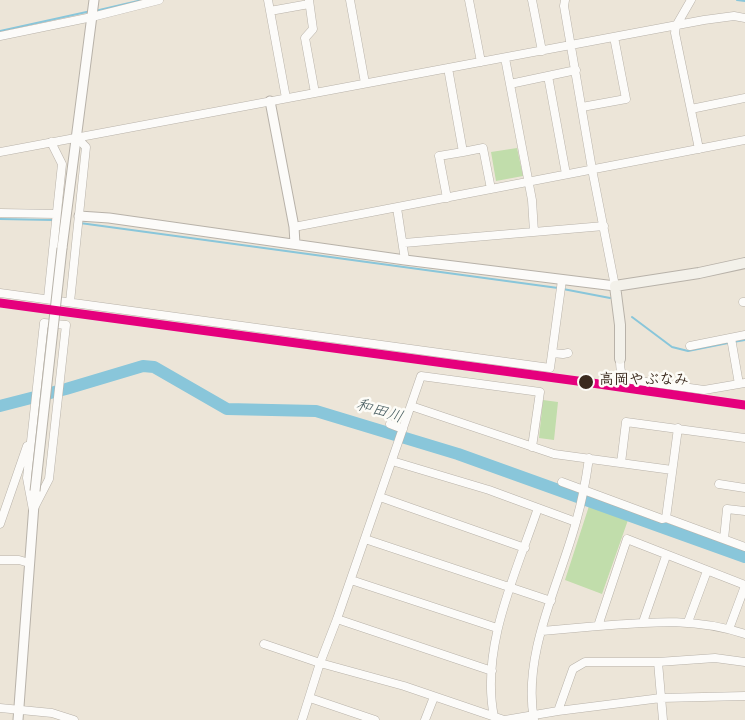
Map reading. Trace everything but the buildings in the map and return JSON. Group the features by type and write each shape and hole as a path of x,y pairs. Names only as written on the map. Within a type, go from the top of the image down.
{"main road":[{"path":"620,359 620,325 615,286 699,273 745,263"}],"street":[{"path":"0,36 159,0"},
{"path":"268,0 286,98"},
{"path":"350,0 365,83"},
{"path":"468,0 480,62"},
{"path":"532,0 542,51"},
{"path":"79,217 295,244 561,282 615,286 592,168 564,6 565,0"},
{"path":"691,0 676,26 675,33 699,150"},
{"path":"270,11 309,2 313,29 305,38 315,92"},
{"path":"19,715 33,510 62,248 93,3"},
{"path":"0,152 614,37 734,16 745,18"},
{"path":"582,107 626,99 614,37"},
{"path":"505,58 532,200 534,232"},
{"path":"448,68 463,152"},
{"path":"510,84 576,70"},
{"path":"548,76 566,174"},
{"path":"691,109 745,98"},
{"path":"270,101 294,227 295,244"},
{"path":"70,302 86,147 76,137"},
{"path":"294,227 745,140"},
{"path":"48,298 62,164 51,142"},
{"path":"447,198 439,156 483,148 491,189"},
{"path":"396,208 406,260"},
{"path":"0,213 56,215"},
{"path":"404,243 604,226"},
{"path":"52,251 75,254"},
{"path":"0,293 48,298 550,368 561,282"},
{"path":"44,323 66,325 49,479 33,510 27,478 44,323"},
{"path":"690,346 745,336"},
{"path":"620,359 622,374 632,380 704,390 742,383 731,338"},
{"path":"552,353 568,353"},
{"path":"302,720 320,663 351,580 421,376 540,392 532,447"},
{"path":"411,406 554,454 672,470"},
{"path":"621,463 626,422 745,438"},
{"path":"390,424 403,430"},
{"path":"666,518 678,428"},
{"path":"0,524 31,434"},
{"path":"534,717 533,671 542,631 576,522 589,458"},
{"path":"392,461 489,490 576,522"},
{"path":"562,482 745,547"},
{"path":"719,484 745,488"},
{"path":"380,497 525,548"},
{"path":"494,717 491,692 492,655 497,628 538,508"},
{"path":"724,539 727,509 745,511"},
{"path":"365,539 551,601"},
{"path":"598,626 627,539 745,586 729,629"},
{"path":"643,622 666,556"},
{"path":"0,560 19,560 29,563"},
{"path":"688,622 707,571"},
{"path":"351,580 497,628"},
{"path":"337,619 492,671"},
{"path":"542,631 643,622 688,622 729,629 745,634"},
{"path":"264,644 320,663 404,686 478,716 505,720 534,717 558,711 661,698 745,696"},
{"path":"558,711 573,669 585,662 658,662 715,658 745,662"},
{"path":"658,662 664,720"},
{"path":"425,720 434,697"},
{"path":"310,698 375,720"},
{"path":"0,708 19,715 52,713 74,720"}],"green space":[{"path":"517,148 523,176 496,181 491,152"},
{"path":"543,400 558,402 554,440 539,438"},
{"path":"589,506 628,520 602,594 565,580"}],"waterway":[{"path":"95,11 142,0"},
{"path":"737,0 745,1"},
{"path":"0,31 91,11"},
{"path":"0,219 53,220"},
{"path":"80,223 558,288"},
{"path":"563,289 610,298"},
{"path":"632,317 672,347 688,351 728,343"},
{"path":"733,342 745,340"},
{"name":"和田川","path":"0,406 143,366 154,367 227,409 316,411 458,454 745,557"}],"transit line":[{"path":"0,303 745,405"}],"place":[{"name":"高岡やぶなみ","path":"586,382"}]}
